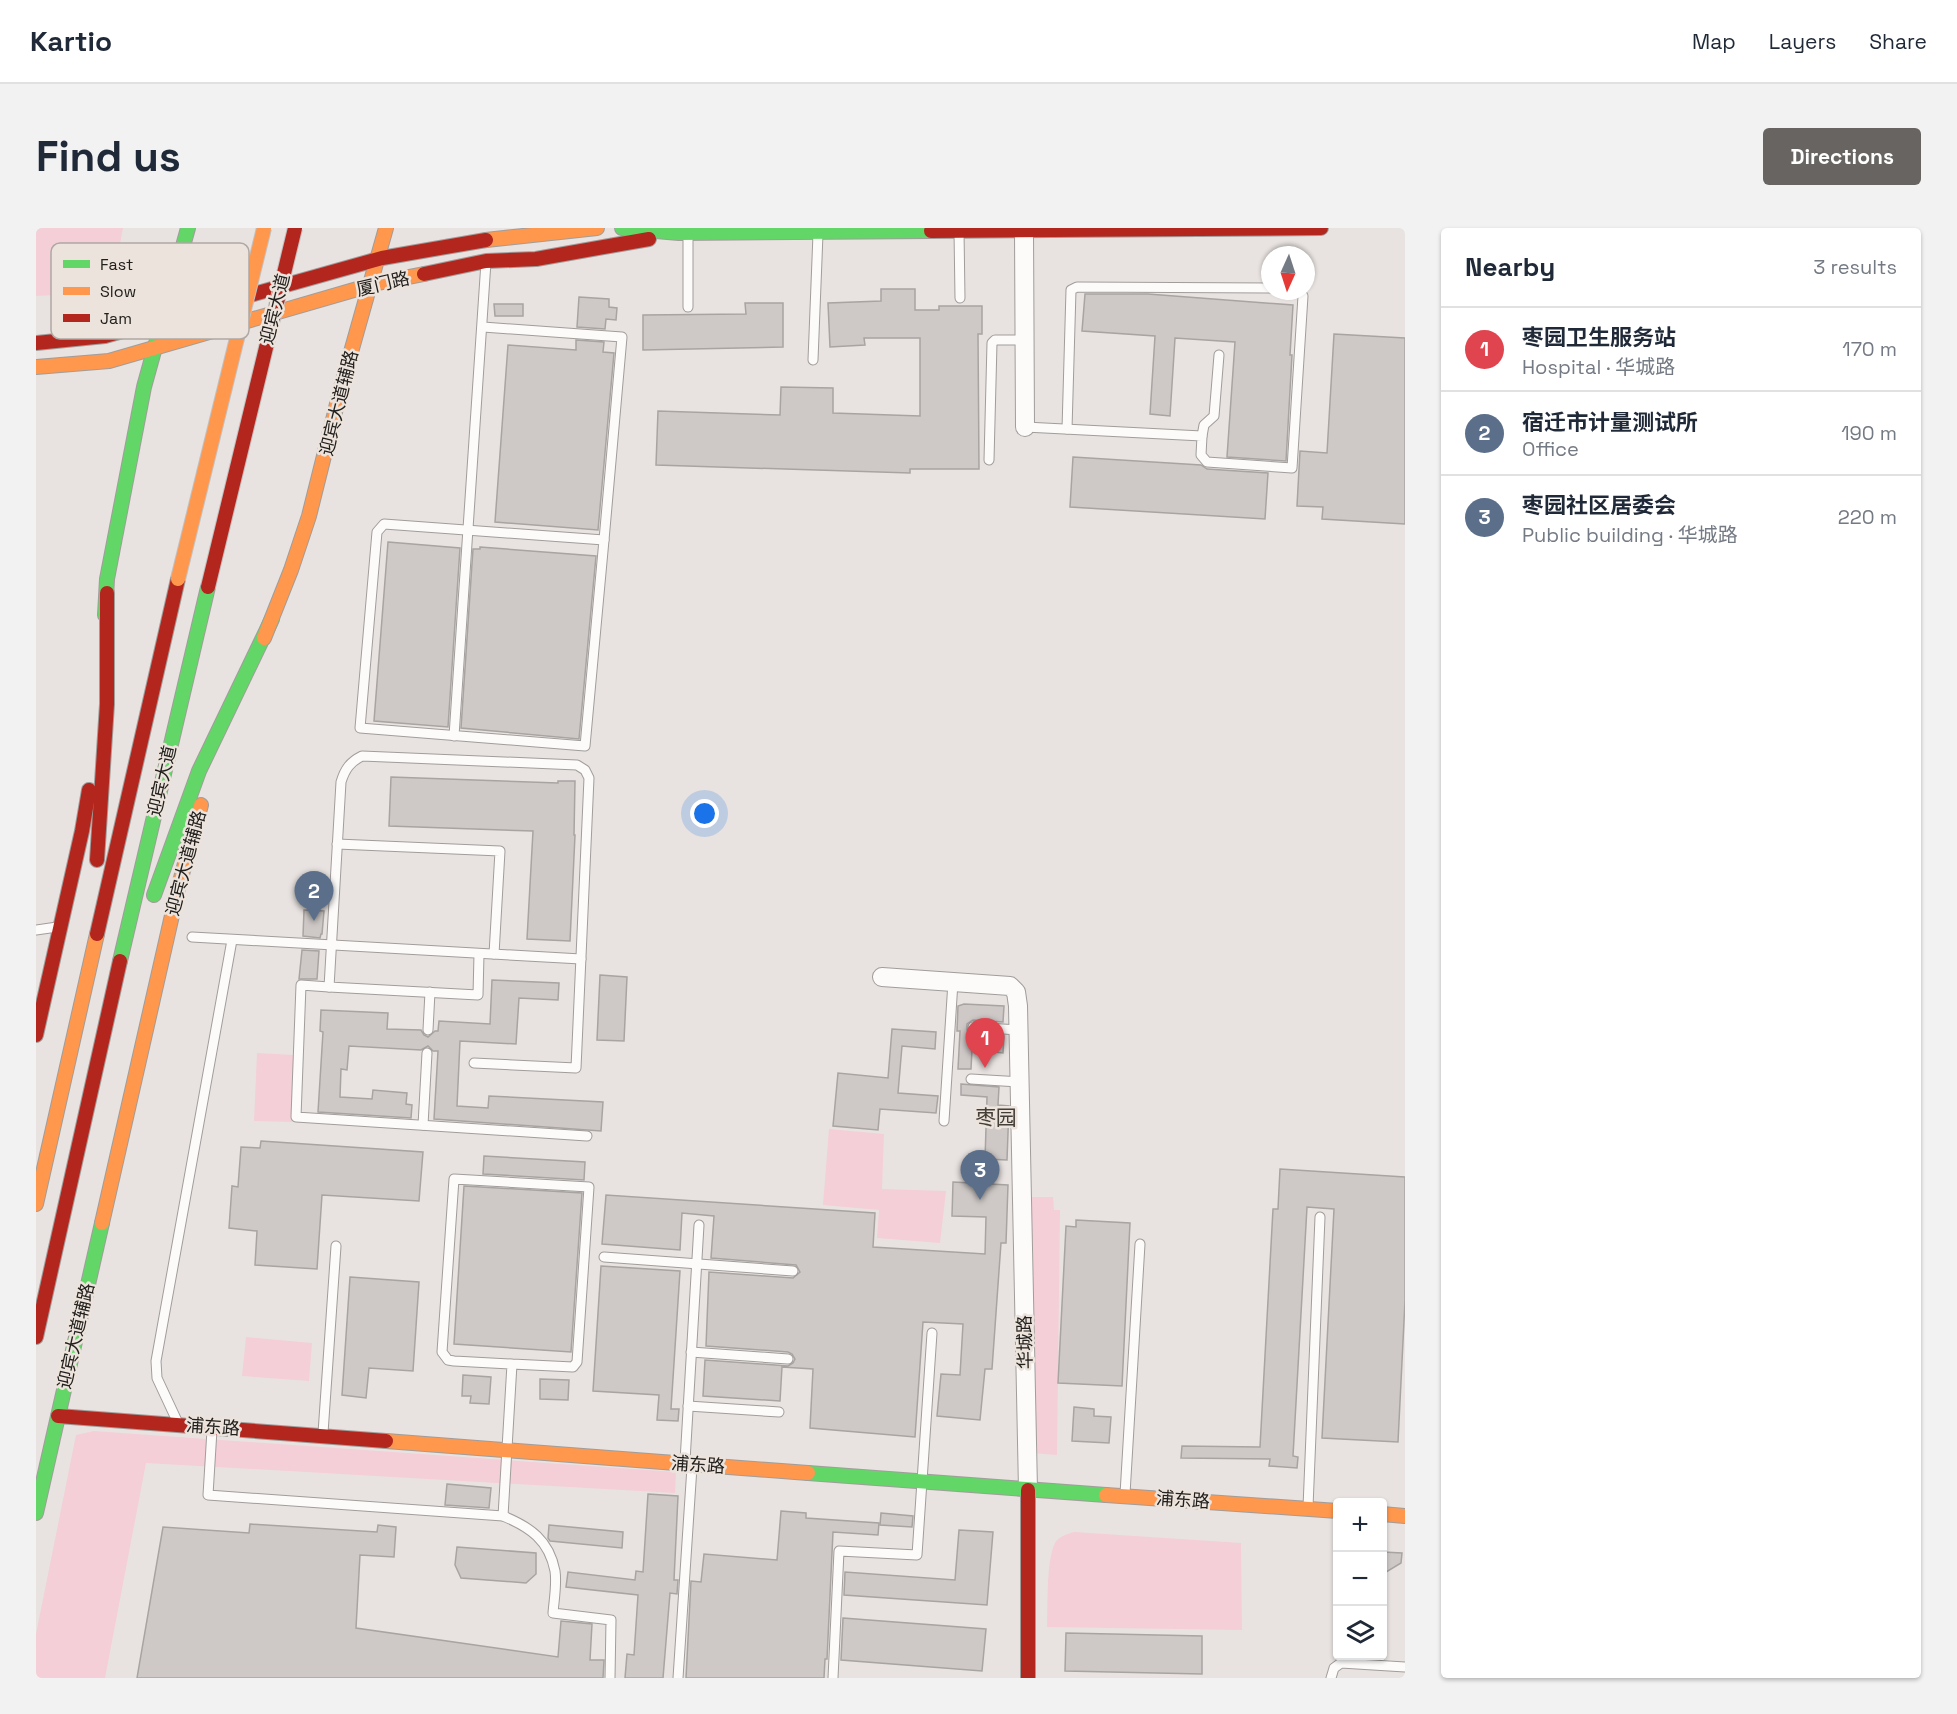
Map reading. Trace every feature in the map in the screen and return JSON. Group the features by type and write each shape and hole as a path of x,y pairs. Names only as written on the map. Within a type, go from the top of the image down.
{"main road":[{"path":"184,243 188,228"},
{"name":"迎宾大道","path":"249,289 264,228"},
{"name":"迎宾大道","path":"36,1336 128,925 295,228"},
{"name":"迎宾大道辅路","path":"36,1513 178,889 210,774 272,619 309,516 342,384 386,228"},
{"name":"厦门路","path":"249,296 418,250 488,239 597,228"},
{"path":"622,228 683,233 818,230 1024,231 1321,228"},
{"name":"厦门路","path":"249,320 370,285 486,261 537,259 683,233"},
{"name":"厦门路","path":"36,343 75,339"},
{"path":"36,1035 82,831 100,717 107,579 144,387 157,339"},
{"name":"厦门路","path":"36,367 109,361 186,339"},
{"name":"迎宾大道","path":"36,1204 178,579 237,339"},
{"path":"84,991 104,771 107,704 106,592"},
{"path":"150,905 199,771 272,619"},
{"path":"60,1231 94,1140"},
{"name":"浦东路","path":"58,1416 1028,1490 1333,1511"},
{"name":"华城路","path":"1028,1490 1028,1678"},
{"path":"1387,1514 1405,1516"}],"street":[{"path":"1024,231 1025,428"},
{"path":"882,977 953,982"},
{"name":"华城路","path":"953,982 1010,986 1016,992 1019,1030 1028,1490"}],"lane":[{"path":"813,360 818,230"},
{"path":"959,231 960,298"},
{"path":"683,233 688,307"},
{"path":"454,736 488,239"},
{"path":"1067,429 1071,290 1077,287 1261,288"},
{"path":"1219,355 1216,409 1212,420 1204,425 1201,455 1207,462 1292,468 1303,300"},
{"path":"483,327 622,337 604,540 585,746 360,728 377,532 384,524 604,540"},
{"path":"988,460 992,343 995,340 1025,340"},
{"path":"1025,428 1202,436"},
{"path":"329,987 341,782 351,761 362,756 577,765 585,770 589,778 576,1068 474,1063"},
{"path":"337,844 500,851 494,954"},
{"path":"36,930 57,927"},
{"path":"192,937 581,959"},
{"path":"179,1425 157,1378 156,1361 232,940"},
{"path":"479,954 478,994 301,985 296,1117 587,1136"},
{"path":"944,1121 953,982"},
{"path":"428,1030 430,992"},
{"path":"973,1027 1019,1030"},
{"path":"423,1125 427,1053"},
{"path":"971,1079 1020,1082"},
{"path":"454,1179 589,1187 577,1362 573,1367 512,1364 448,1360 442,1352 454,1179"},
{"path":"1308,1509 1320,1217"},
{"path":"678,1678 689,1464 688,1406 699,1225"},
{"path":"1125,1497 1140,1244"},
{"path":"323,1436 336,1246"},
{"path":"604,1257 793,1271"},
{"path":"832,1678 840,1551 917,1555 932,1333"},
{"path":"692,1352 788,1359"},
{"path":"503,1516 512,1364"},
{"path":"688,1406 779,1412"},
{"path":"213,1427 208,1495 503,1516 521,1523 537,1534 548,1552 555,1572 553,1613 611,1620 610,1678"},
{"path":"1331,1678 1334,1668 1341,1662 1405,1667"}],"shaded area":[{"path":"36,228 123,228 120,243 51,243 51,295 36,296"},
{"path":"257,1053 294,1055 292,1122 254,1121"},
{"path":"829,1129 884,1134 882,1189 946,1191 940,1243 877,1238 879,1210 823,1205"},
{"path":"1029,1197 1053,1197 1054,1210 1060,1210 1057,1455 1031,1453"},
{"path":"246,1337 312,1343 309,1381 242,1376"},
{"path":"94,1431 676,1472 675,1493 146,1463 105,1678 36,1678 36,1634 76,1435"},
{"path":"1074,1532 1241,1543 1242,1630 1047,1627 1052,1551 1058,1539"}],"building":[{"path":"881,289 915,289 915,310 939,310 939,306 982,306 982,334 978,334 979,469 910,469 910,473 656,465 658,411 780,415 781,387 833,388 833,413 920,416 920,338 864,338 865,345 830,347 828,303 881,301"},
{"path":"1085,294 1148,294 1293,305 1286,461 1227,457 1235,342 1175,338 1170,416 1150,414 1155,336 1082,331"},
{"path":"579,297 609,299 609,307 617,308 616,320 606,319 605,329 577,327"},
{"path":"745,303 783,303 783,347 643,350 643,315 746,314"},
{"path":"494,304 523,304 523,316 495,316"},
{"path":"1334,334 1405,338 1405,524 1322,519 1323,507 1297,506 1300,451 1327,453"},
{"path":"576,340 604,342 603,352 614,353 598,530 495,522 508,345 576,350"},
{"path":"1073,457 1201,465 1207,469 1268,473 1265,519 1070,507"},
{"path":"388,542 460,548 448,727 374,721"},
{"path":"480,547 596,556 579,739 461,728 473,549 480,549"},
{"path":"391,777 558,783 558,781 575,781 570,941 527,939 533,831 389,826"},
{"path":"304,910 324,911 320,938 303,936"},
{"path":"302,950 319,951 317,979 299,979"},
{"path":"600,975 627,977 624,1041 597,1040"},
{"path":"492,980 559,983 558,1000 519,998 516,1044 460,1041 457,1106 488,1108 489,1096 603,1102 601,1131 434,1119 438,1051 433,1051 428,1046 421,1050 349,1046 347,1070 341,1069 340,1097 372,1099 373,1090 407,1093 406,1104 412,1105 411,1118 318,1112 323,1032 320,1031 321,1010 388,1013 387,1029 421,1030 428,1037 438,1031 439,1021 490,1024"},
{"path":"964,1004 1004,1006 1003,1022 973,1020 967,1024 967,1030 972,1034 1004,1036 1003,1053 972,1050 971,1069 958,1069 960,1031 957,1031 958,1006"},
{"path":"892,1029 936,1032 935,1049 902,1046 898,1093 938,1096 936,1113 880,1109 878,1130 833,1126 838,1073 888,1078"},
{"path":"961,1084 999,1087 998,1105 1009,1106 1007,1160 985,1159 987,1097 961,1095"},
{"path":"261,1141 423,1152 419,1201 322,1195 317,1269 255,1265 257,1231 229,1228 232,1186 238,1187 241,1147 260,1148"},
{"path":"484,1156 585,1162 584,1180 483,1174"},
{"path":"1280,1169 1405,1177 1405,1301 1398,1442 1322,1438 1334,1209 1307,1207 1293,1456 1298,1457 1297,1468 1269,1466 1270,1459 1181,1458 1182,1446 1260,1447 1273,1209 1278,1209"},
{"path":"953,1182 1008,1185 1006,1243 1001,1243 992,1369 985,1369 980,1420 937,1416 941,1374 960,1375 963,1324 923,1322 915,1437 810,1428 813,1369 782,1367 780,1401 703,1396 705,1360 788,1366 795,1359 788,1352 706,1346 709,1272 793,1278 800,1272 796,1265 711,1258 714,1216 682,1213 680,1250 602,1244 606,1195 875,1213 873,1247 985,1254 986,1217 952,1216"},
{"path":"464,1186 582,1193 571,1352 454,1344"},
{"path":"1076,1220 1130,1223 1122,1386 1058,1383 1066,1226 1076,1227"},
{"path":"601,1266 680,1271 671,1409 679,1409 678,1421 657,1420 659,1395 593,1391"},
{"path":"350,1277 419,1282 413,1371 369,1368 366,1398 342,1395"},
{"path":"463,1375 491,1377 489,1404 470,1403 471,1396 462,1396"},
{"path":"540,1379 569,1380 568,1400 540,1399"},
{"path":"1074,1407 1094,1409 1094,1416 1111,1417 1109,1443 1072,1441"},
{"path":"447,1484 491,1488 489,1508 445,1505"},
{"path":"648,1494 678,1496 674,1580 678,1580 677,1594 670,1593 663,1678 625,1678 627,1654 634,1655 638,1595 566,1587 568,1572 635,1580 636,1571 643,1572"},
{"path":"781,1511 806,1513 806,1518 879,1523 878,1535 833,1532 827,1659 825,1659 824,1678 686,1678 691,1581 701,1582 704,1554 777,1560"},
{"path":"881,1513 913,1516 912,1527 880,1525"},
{"path":"250,1524 377,1532 378,1525 396,1527 394,1557 360,1555 356,1628 558,1657 561,1621 592,1624 590,1660 604,1660 603,1678 137,1678 163,1527 249,1533"},
{"path":"549,1525 623,1532 622,1548 550,1541 548,1538"},
{"path":"959,1530 993,1532 987,1605 844,1595 845,1572 955,1580"},
{"path":"457,1547 536,1553 536,1574 526,1583 461,1578 455,1565"},
{"path":"1387,1552 1402,1553 1401,1563 1387,1572"},
{"path":"843,1618 986,1629 982,1671 841,1660"},
{"path":"1066,1633 1202,1636 1202,1674 1065,1671"}],"traffic: fast":[{"path":"184,243 188,228"},
{"path":"622,228 679,233 931,231"},
{"path":"105,615 107,579 144,387 157,339"},
{"path":"120,961 208,587"},
{"path":"154,895 199,771 272,619"},
{"path":"36,1513 102,1223"},
{"path":"808,1473 1106,1495"}],"traffic: slow":[{"path":"249,289 264,228"},
{"path":"264,638 309,516 342,384 386,228"},
{"path":"486,240 597,228"},
{"path":"249,320 378,283 424,274"},
{"path":"36,367 109,361 185,339"},
{"path":"178,579 237,339"},
{"path":"102,1223 178,889 201,805"},
{"path":"36,1204 97,934"},
{"path":"386,1441 808,1473"},
{"path":"1106,1495 1333,1511"},
{"path":"1387,1514 1405,1516"}],"traffic: jam":[{"path":"208,587 295,228"},
{"path":"931,231 1321,228"},
{"path":"424,274 486,261 536,259 649,239"},
{"path":"249,295 382,258 486,240"},
{"path":"36,343 75,339"},
{"path":"97,934 178,579"},
{"path":"97,860 107,704 107,593"},
{"path":"36,1035 82,831 89,790"},
{"path":"36,1337 120,961"},
{"path":"58,1416 386,1441"},
{"path":"1028,1490 1028,1678"}],"place":[{"name":"宿迁市计量测试所","path":"314,921"},
{"name":"枣园卫生服务站","path":"985,1068"},
{"name":"枣园社区居委会","path":"980,1200"}],"district":[{"name":"枣园","path":"996,1118"}]}
